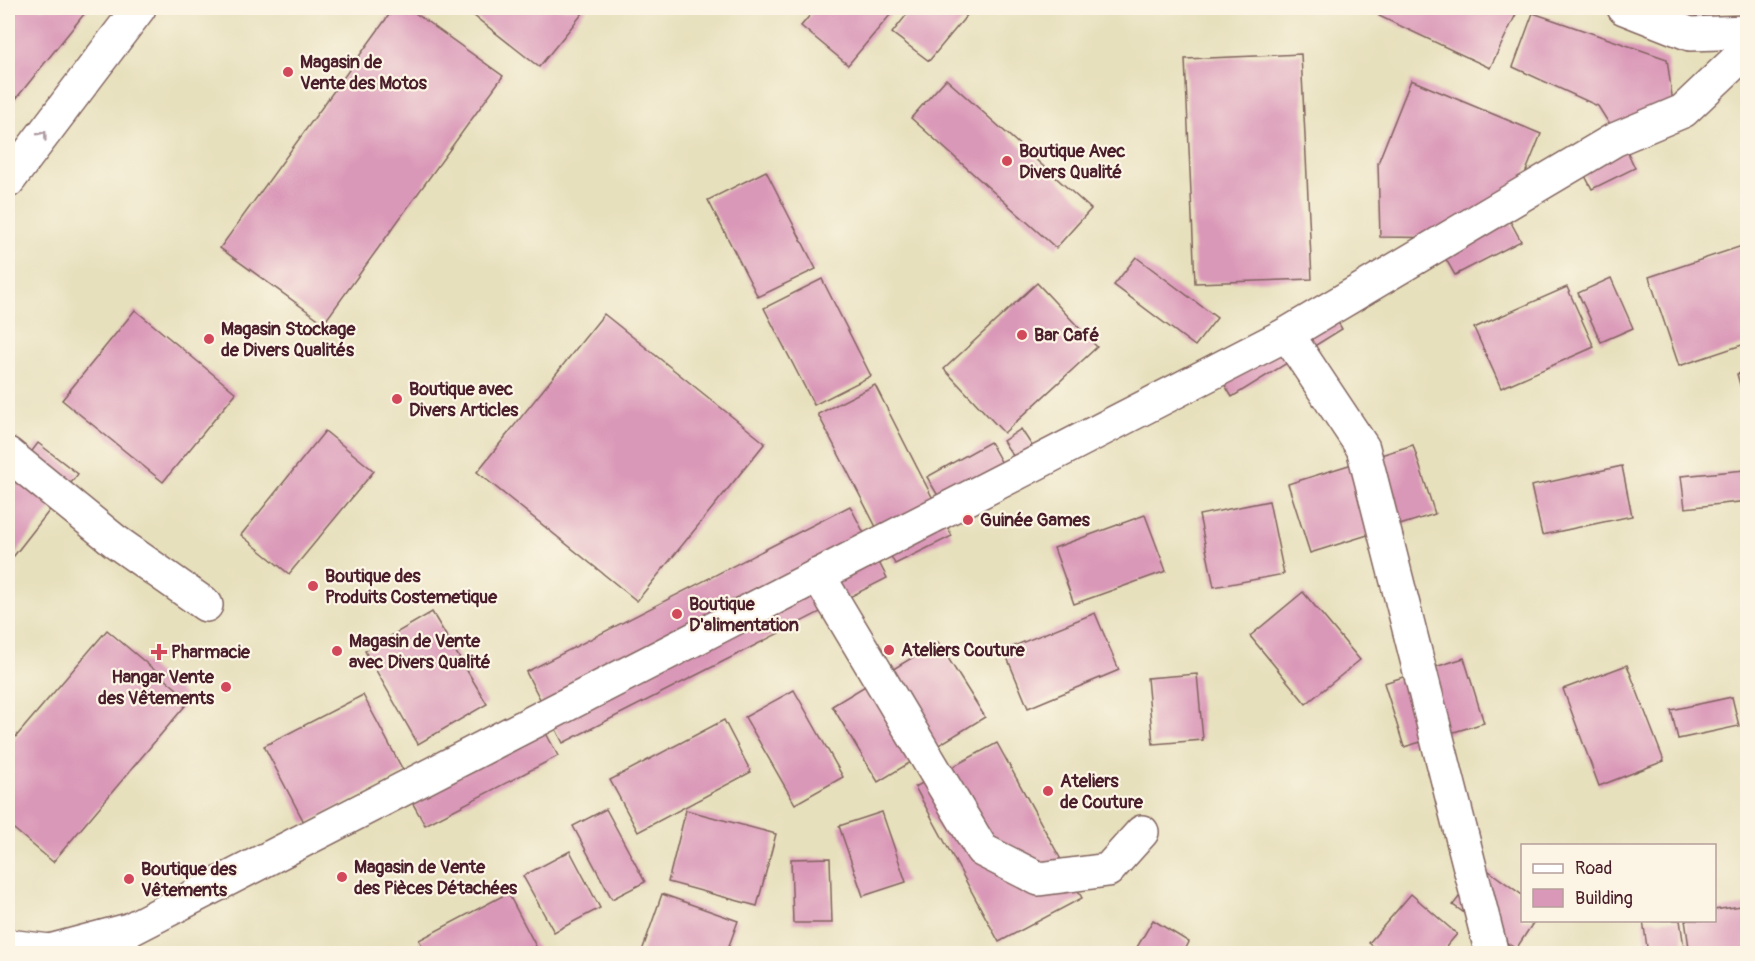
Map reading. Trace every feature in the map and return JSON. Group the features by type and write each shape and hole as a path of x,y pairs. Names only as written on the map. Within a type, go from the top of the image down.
{"main road":[{"path":"9,177 139,8"},
{"path":"8,946 50,951 129,930 1287,334 1614,140 1683,111 1743,54 1747,32 1690,34 1624,8"},
{"path":"1287,334 1363,448 1492,954"},
{"path":"8,454 115,542 206,605"},
{"path":"818,575 982,850 1039,879 1108,870 1142,832"}],"building":[{"path":"8,8 89,8 15,100 8,95"},
{"path":"394,8 408,8 503,76 324,323 220,248"},
{"path":"464,8 587,8 539,67"},
{"path":"816,8 896,8 848,65 801,26"},
{"path":"912,8 973,8 929,61 892,33"},
{"path":"1383,8 1512,8 1518,10 1490,68 1379,16"},
{"path":"1533,13 1667,59 1675,118 1620,141 1598,106 1513,67"},
{"path":"1301,54 1312,279 1195,283 1185,59"},
{"path":"946,79 1091,209 1056,248 911,118"},
{"path":"1411,80 1541,134 1508,216 1463,238 1380,237 1378,163"},
{"path":"1626,149 1635,168 1592,189 1583,172"},
{"path":"766,171 816,269 758,297 708,200"},
{"path":"1509,219 1521,241 1455,275 1443,254"},
{"path":"1748,244 1748,343 1679,366 1649,277"},
{"path":"1136,257 1217,318 1195,346 1114,285"},
{"path":"1611,278 1633,328 1601,342 1578,293"},
{"path":"822,279 871,376 814,405 764,308"},
{"path":"1037,283 1097,347 1004,433 944,369"},
{"path":"1567,287 1594,347 1501,388 1474,328"},
{"path":"135,310 236,393 163,482 62,400"},
{"path":"1331,310 1342,329 1232,397 1220,377"},
{"path":"604,314 765,443 637,601 477,472"},
{"path":"1748,371 1748,405 1746,406 1737,374"},
{"path":"875,385 952,536 895,564 818,414"},
{"path":"1021,429 1040,458 1022,469 1003,441"},
{"path":"325,431 374,471 289,574 241,535"},
{"path":"990,442 1013,483 951,518 927,477"},
{"path":"38,443 78,474 13,557 8,552 8,483"},
{"path":"1413,445 1435,514 1310,553 1288,484"},
{"path":"1622,466 1632,516 1542,535 1531,486"},
{"path":"1745,470 1748,501 1685,508 1681,476"},
{"path":"1269,501 1284,574 1214,587 1199,515"},
{"path":"850,506 887,578 563,743 526,672"},
{"path":"1145,515 1166,571 1074,604 1054,548"},
{"path":"1303,592 1360,660 1306,704 1250,636"},
{"path":"432,612 487,704 418,744 365,651"},
{"path":"1095,613 1119,670 1028,708 1004,650"},
{"path":"107,630 190,700 53,862 8,824 8,746"},
{"path":"938,642 985,717 878,782 832,706"},
{"path":"1464,658 1484,723 1404,747 1384,683"},
{"path":"1627,665 1664,761 1599,786 1563,689"},
{"path":"1197,674 1203,740 1153,744 1147,678"},
{"path":"794,690 843,777 795,804 745,717"},
{"path":"363,695 404,772 305,824 264,746"},
{"path":"1732,697 1739,726 1678,739 1671,710"},
{"path":"538,718 558,756 425,825 404,788"},
{"path":"724,720 751,772 638,832 610,780"},
{"path":"997,743 1082,898 999,942 915,787"},
{"path":"606,809 645,882 612,899 573,826"},
{"path":"686,810 776,834 757,906 668,882"},
{"path":"882,812 906,882 863,896 839,826"},
{"path":"570,851 600,908 554,932 523,876"},
{"path":"830,858 832,923 793,923 791,859"},
{"path":"1482,866 1521,894 1521,922 1534,922 1516,949 1453,905"},
{"path":"508,893 540,954 427,954 419,940"},
{"path":"662,894 738,921 726,954 641,954"},
{"path":"1411,894 1457,934 1440,954 1382,954 1369,943"},
{"path":"1748,905 1748,954 1690,954 1685,922 1716,922 1716,910"},
{"path":"1153,920 1189,942 1183,954 1133,954"},
{"path":"1643,922 1680,922 1685,954 1648,954"}],"place":[{"name":"Magasin de Vente des Motos","path":"288,72"},
{"name":"Boutique Avec Divers Qualité","path":"1007,161"},
{"name":"Bar Café","path":"1022,335"},
{"name":"Magasin Stockage de Divers Qualités","path":"209,339"},
{"name":"Boutique avec Divers Articles","path":"397,399"},
{"name":"Guinée Games","path":"968,520"},
{"name":"Boutique des Produits Costemetique","path":"313,586"},
{"name":"Boutique D'alimentation","path":"677,614"},
{"name":"Ateliers Couture","path":"889,650"},
{"name":"Magasin de Vente avec Divers Qualité","path":"337,651"},
{"name":"Pharmacie","path":"159,652"},
{"name":"Hangar Vente des Vêtements","path":"226,687"},
{"name":"Ateliers de Couture","path":"1048,791"},
{"name":"Magasin de Vente des Pièces Détachées","path":"342,877"},
{"name":"Boutique des Vêtements","path":"129,879"}]}
